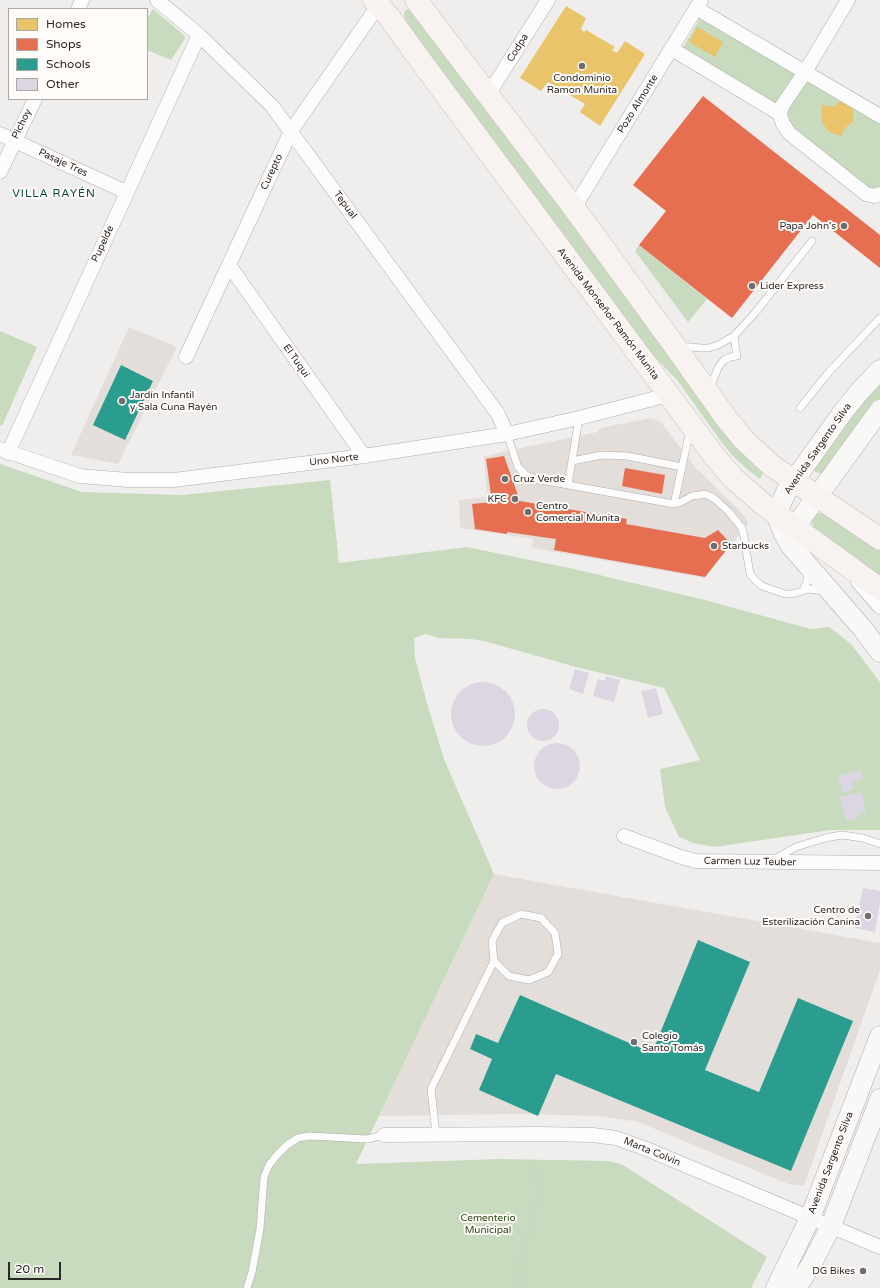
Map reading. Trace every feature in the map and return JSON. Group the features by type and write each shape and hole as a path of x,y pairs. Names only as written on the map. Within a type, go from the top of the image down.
{"main road":[{"path":"416,0 574,208 674,344 726,418 749,445 764,460 880,539"},
{"name":"Avenida Monseñor Ramón Munita","path":"379,2 424,66 691,426 724,468 777,516 880,589"},
{"name":"Avenida Sargento Silva","path":"777,516 782,501 794,481 860,390 880,370"},
{"path":"803,561 794,542 795,528 802,516 880,410"},
{"path":"777,516 784,534 791,546 830,593 863,629 880,652"},
{"name":"Avenida Sargento Silva","path":"776,1288 810,1218 880,1036"},
{"path":"796,1288 811,1265 831,1226 880,1099"}],"street":[{"name":"Tepual","path":"157,0 199,35 272,106 498,414 507,434"},
{"name":"Codpa","path":"488,95 548,0"},
{"path":"848,0 805,72 782,106 780,114 783,124 790,133 866,194 874,196 880,194"},
{"name":"Curepto","path":"186,357 291,131 379,2"},
{"path":"699,4 805,72 880,116"},
{"name":"Pozo Almonte","path":"574,208 699,4"},
{"name":"Pupelde","path":"4,451 199,35"},
{"path":"672,49 780,114"},
{"name":"Pichoy","path":"0,172 35,100"},
{"name":"Pasaje Tres","path":"0,134 126,192"},
{"name":"El Tuqui","path":"229,265 364,456"},
{"name":"Uno Norte","path":"4,451 80,476 128,480 174,480 364,456 507,434 579,418 668,395"},
{"path":"831,554 880,607"},
{"name":"Carmen Luz Teuber","path":"624,836 681,858 696,861 769,863 880,863"},
{"name":"Marta Colvin","path":"384,1135 593,1135 616,1138 649,1150 880,1247"}],"lane":[{"path":"674,344 709,348 734,336 812,241"},
{"path":"800,408 829,372 880,318"},
{"path":"709,394 718,368 724,360 737,356 734,336"},
{"path":"568,485 579,418"},
{"path":"674,504 691,426"},
{"path":"507,434 518,467 522,472 535,479 674,504 704,494 716,500 736,519 742,528 748,568 755,580 762,586 777,593 792,594 803,590 818,590 830,593"},
{"path":"572,462 602,455 627,456 682,467"},
{"path":"803,561 808,578 803,590"},
{"path":"769,863 781,854 796,848 825,838 842,835 863,838 880,844"},
{"path":"436,1134 431,1089 494,961 492,941 502,922 521,914 541,918 555,933 558,954 548,972 529,980 508,976 494,961"},
{"path":"247,1288 260,1229 264,1177 269,1165 277,1155 287,1145 298,1138 309,1136 367,1139 384,1135"}],"path":[{"path":"522,1288 520,1274 521,1259 538,1193 538,1183 534,1166"}],"shaded area":[{"name":"Jardín Infantil y Sala Cuna Rayén","path":"129,327 177,347 118,464 71,455"},
{"path":"650,418 660,421 695,467 746,518 748,524 705,578 532,548 533,539 460,528 459,500 487,497 484,456 597,432 601,428"},
{"name":"Colegio Santo Tomás","path":"494,874 880,943 880,970 804,1186 788,1184 638,1122 600,1116 517,1114 379,1116"}],"green space":[{"path":"153,9 184,35 185,39 171,60 148,50 148,17"},
{"path":"408,9 432,34 744,455 762,473 760,479 732,455 678,381 642,344 405,21 404,12"},
{"path":"700,18 805,80 811,80 880,120 880,190 872,191 793,130 681,51"},
{"path":"639,245 707,299 688,322 635,251"},
{"path":"0,331 37,347 2,426 0,425"},
{"path":"880,381 880,398 855,428 822,474 816,472 814,470 815,468 852,415"},
{"name":"Cementerio Municipal","path":"0,464 82,492 182,495 330,480 339,563 467,547 574,569 705,600 811,629 829,627 851,644 880,682 880,830 830,830 715,847 693,843 679,837 665,807 660,769 700,760 664,688 576,667 484,641 439,638 426,634 414,638 415,658 444,759 494,874 356,1164 499,1159 609,1161 623,1165 767,1257 751,1288 0,1288"},
{"path":"819,513 825,514 880,550 880,577 813,528 812,521 814,516"}],"building: Homes":[{"name":"Condominio Ramon Munita","path":"566,6 586,18 581,29 584,32 586,30 615,47 612,50 617,53 625,41 645,54 600,126 580,112 585,104 548,82 541,91 520,78"},
{"path":"697,27 723,42 715,57 689,42"},
{"path":"844,101 853,108 853,122 846,127 841,136 829,132 821,121 822,105 834,107 838,103"}],"building: Shops":[{"path":"703,96 880,235 880,268 813,215 732,318 639,245 666,211 633,185"},
{"name":"Centro Comercial Munita","path":"504,456 520,501 627,519 626,524 705,538 718,530 731,544 705,577 554,550 556,539 475,529 472,504 492,502 486,459"},
{"path":"625,468 665,475 662,494 622,486"}],"building: Schools":[{"path":"121,365 153,381 125,440 93,425"},
{"path":"698,940 750,962 705,1070 759,1092 798,998 853,1021 791,1171 556,1074 538,1116 479,1090 492,1059 470,1049 476,1034 498,1043 520,995 652,1053"}],"building: Other":[{"path":"575,669 589,673 583,694 569,689"},
{"path":"606,676 620,680 614,702 593,696 598,679 605,681"},
{"path":"477,682 489,682 506,691 513,702 515,714 513,726 506,737 489,746 477,746 465,741 456,732 451,720 451,708 456,696 465,687"},
{"path":"656,688 663,714 648,718 641,691"},
{"path":"540,709 546,709 556,716 559,725 558,731 552,738 546,741 540,741 530,734 527,728 527,722 534,712"},
{"path":"557,743 570,747 576,753 580,766 576,779 570,785 557,789 544,785 538,779 534,766 538,753 544,747"},
{"path":"860,770 863,779 852,783 854,789 843,793 838,776"},
{"path":"862,792 866,812 858,814 859,817 846,821 840,797"},
{"name":"Centro de Esterilización Canina","path":"863,888 880,891 880,903 875,932 855,928"}],"place":[{"name":"Condominio Ramon Munita","path":"582,66"},
{"name":"Papa John's","path":"844,226"},
{"name":"Lider Express","path":"752,286"},
{"name":"Jardín Infantil y Sala Cuna Rayén","path":"122,401"},
{"name":"Cruz Verde","path":"505,479"},
{"name":"KFC","path":"515,499"},
{"name":"Centro Comercial Munita","path":"528,512"},
{"name":"Starbucks","path":"714,546"},
{"name":"Centro de Esterilización Canina","path":"868,916"},
{"name":"Colegio Santo Tomás","path":"634,1042"},
{"name":"DG Bikes","path":"863,1271"}],"district":[{"name":"VILLA RAYÉN","path":"54,194"}]}
